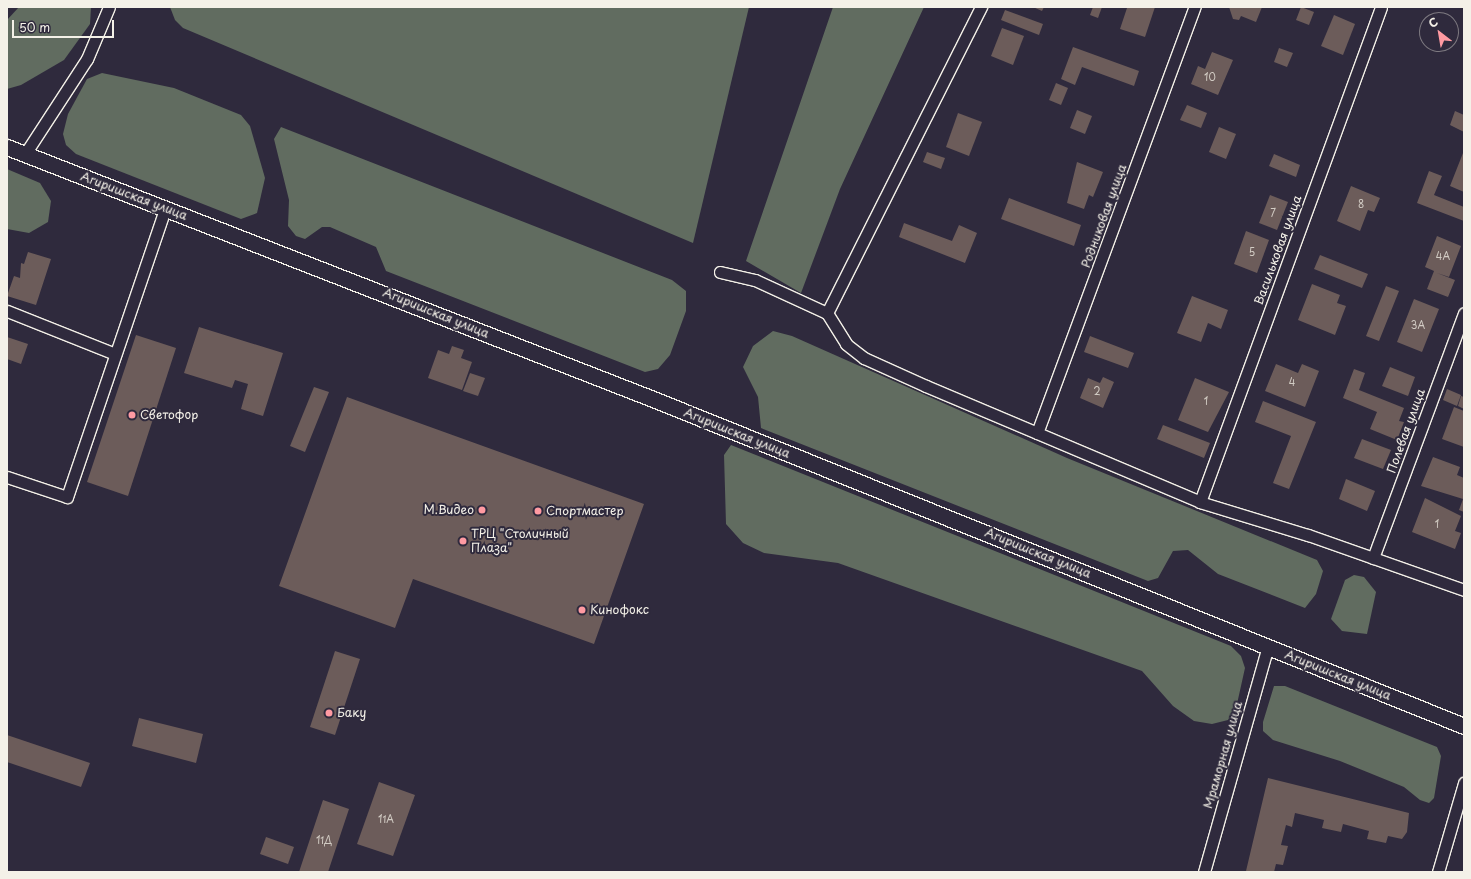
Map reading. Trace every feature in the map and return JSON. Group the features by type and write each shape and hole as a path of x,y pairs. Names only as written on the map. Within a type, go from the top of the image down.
{"street":[{"path":"25,154 87,59 109,7"},
{"path":"827,313 981,7"},
{"name":"Родниковая улица","path":"1037,433 1195,7"},
{"name":"Васильковая улица","path":"1200,502 1381,7"},
{"name":"Агиришская улица","path":"7,147 658,401 1464,726"},
{"path":"7,477 67,496 165,209"},
{"path":"720,272 755,280 827,313 846,344 864,358 1037,433 1200,502 1373,558 1464,590"},
{"path":"7,311 115,354"},
{"name":"Полевая улица","path":"1373,558 1464,313"},
{"name":"Мраморная улица","path":"1204,872 1268,646"},
{"path":"1438,872 1464,783"}],"green space":[{"path":"19,7 91,7 90,24 64,60 21,85 7,89 7,20"},
{"path":"170,7 749,7 693,243 183,28 175,20"},
{"path":"833,7 924,7 840,189 801,293 746,261"},
{"path":"102,73 174,88 241,115 250,126 265,178 257,213 241,219 76,154 66,145 63,134 68,114 87,79"},
{"path":"281,127 672,280 686,291 686,311 670,355 658,369 645,372 386,271 376,247 330,227 322,227 305,239 296,236 288,226 289,200 274,139"},
{"path":"7,169 40,183 51,201 48,222 29,233 7,229"},
{"path":"773,331 792,336 1067,458 1317,560 1323,571 1316,594 1305,608 1218,574 1188,550 1173,551 1158,578 1148,581 761,428 758,397 743,367 753,346"},
{"path":"731,445 1231,646 1241,656 1245,668 1235,713 1228,720 1212,724 1194,721 1173,706 1142,671 838,563 764,553 743,543 726,524 724,455"},
{"path":"1354,575 1364,577 1376,592 1367,634 1342,631 1331,619 1345,580"},
{"path":"1274,686 1285,686 1437,747 1441,756 1434,798 1429,803 1420,800 1404,787 1340,761 1273,740 1263,731 1263,722"}],"building":[{"path":"1033,7 1044,7 1042,11"},
{"path":"1093,7 1102,7 1098,18 1090,15"},
{"path":"1155,7 1145,37 1120,29 1127,8"},
{"path":"1229,7 1262,7 1256,22 1241,16 1239,20 1233,19"},
{"path":"1301,7 1314,12 1309,25 1296,20"},
{"path":"1005,10 1043,24 1039,35 1001,20"},
{"path":"1334,15 1355,24 1343,55 1321,46"},
{"path":"1002,28 1024,36 1013,65 991,56"},
{"path":"1073,47 1139,71 1134,86 1082,67 1075,85 1061,79"},
{"path":"1279,48 1293,53 1287,67 1274,62"},
{"path":"1212,52 1233,60 1218,95 1191,84 1198,66 1205,69"},
{"path":"1056,83 1068,88 1061,105 1049,100"},
{"path":"1187,105 1207,113 1201,128 1180,120"},
{"path":"1077,110 1092,116 1085,134 1070,128"},
{"path":"1455,111 1464,115 1464,132 1450,125"},
{"path":"958,113 982,122 969,156 946,147"},
{"path":"1219,127 1236,134 1226,159 1209,152"},
{"path":"927,152 945,158 941,169 923,162"},
{"path":"1464,153 1464,192 1450,186"},
{"path":"1274,154 1300,165 1296,177 1269,166"},
{"path":"1077,162 1103,172 1093,197 1089,195 1084,209 1067,203"},
{"path":"1429,171 1442,176 1434,195 1464,207 1464,221 1417,203"},
{"path":"1351,186 1380,198 1374,212 1368,210 1360,231 1337,221"},
{"path":"1270,195 1288,202 1277,230 1259,223"},
{"path":"1009,198 1081,225 1074,246 1001,219"},
{"path":"904,223 952,241 959,225 977,233 965,263 899,237"},
{"path":"1246,231 1269,240 1257,273 1234,264"},
{"path":"1437,236 1461,246 1449,277 1437,273 1455,280 1448,297 1427,289 1434,271 1425,267"},
{"path":"28,252 51,259 36,305 7,296 14,276 20,278 21,263 24,264"},
{"path":"1320,255 1368,274 1362,288 1314,269"},
{"path":"1312,284 1340,295 1337,303 1346,306 1335,335 1298,320"},
{"path":"1386,286 1399,291 1379,341 1366,336"},
{"path":"1192,296 1228,310 1221,329 1208,323 1201,342 1177,333"},
{"path":"1414,299 1439,309 1422,352 1397,342"},
{"path":"199,327 283,353 263,416 241,409 248,384 235,380 232,388 184,373"},
{"name":"Светофор","path":"136,335 176,348 128,496 87,482"},
{"path":"1090,336 1134,353 1128,368 1084,352"},
{"path":"7,337 28,344 21,364 7,359"},
{"path":"452,346 464,350 461,358 472,362 462,390 428,378 438,350 449,354"},
{"path":"1276,364 1298,373 1302,364 1319,371 1305,407 1265,391"},
{"path":"1390,367 1415,377 1408,396 1382,386"},
{"path":"1354,369 1365,373 1359,390 1404,408 1399,421 1404,422 1397,440 1370,429 1377,412 1343,398"},
{"path":"470,373 485,378 478,396 463,391"},
{"path":"1103,377 1114,382 1103,408 1080,398 1088,378 1100,383"},
{"path":"1195,378 1229,392 1208,432 1178,420"},
{"path":"314,387 329,392 305,452 290,446"},
{"path":"1447,389 1461,395 1457,406 1443,400"},
{"path":"1461,396 1464,397 1464,409 1458,406"},
{"name":"ТРЦ \"Столичный Плаза\"","path":"347,397 644,504 594,644 413,579 395,628 279,586"},
{"path":"1263,401 1316,422 1289,489 1273,483 1291,436 1255,422"},
{"path":"1454,407 1464,411 1464,447 1442,439"},
{"path":"1163,425 1210,443 1204,458 1157,439"},
{"path":"1362,439 1391,450 1383,469 1354,458"},
{"path":"1433,457 1460,467 1457,475 1464,478 1464,512 1459,510 1463,499 1421,486"},
{"path":"1346,479 1375,491 1367,511 1339,499"},
{"path":"1425,498 1461,516 1455,531 1461,533 1455,549 1412,532"},
{"path":"335,651 360,659 335,735 310,727"},
{"path":"139,718 203,734 196,763 132,746"},
{"path":"7,735 90,763 81,787 7,762"},
{"path":"1268,778 1409,813 1407,832 1402,839 1388,836 1386,843 1367,839 1369,831 1343,824 1341,832 1322,828 1324,820 1295,813 1292,827 1286,825 1281,845 1288,846 1283,865 1276,864 1274,872 1246,871"},
{"path":"379,782 415,795 393,856 357,844"},
{"path":"323,800 349,809 328,872 299,872"},
{"path":"266,837 294,847 288,864 260,854"}],"place":[{"name":"Светофор","path":"132,415"},
{"name":"М.Видео","path":"482,510"},
{"name":"Спортмастер","path":"538,511"},
{"name":"ТРЦ \"Столичный Плаза\"","path":"463,541"},
{"name":"Кинофокс","path":"582,610"},
{"name":"Баку","path":"329,713"}]}
